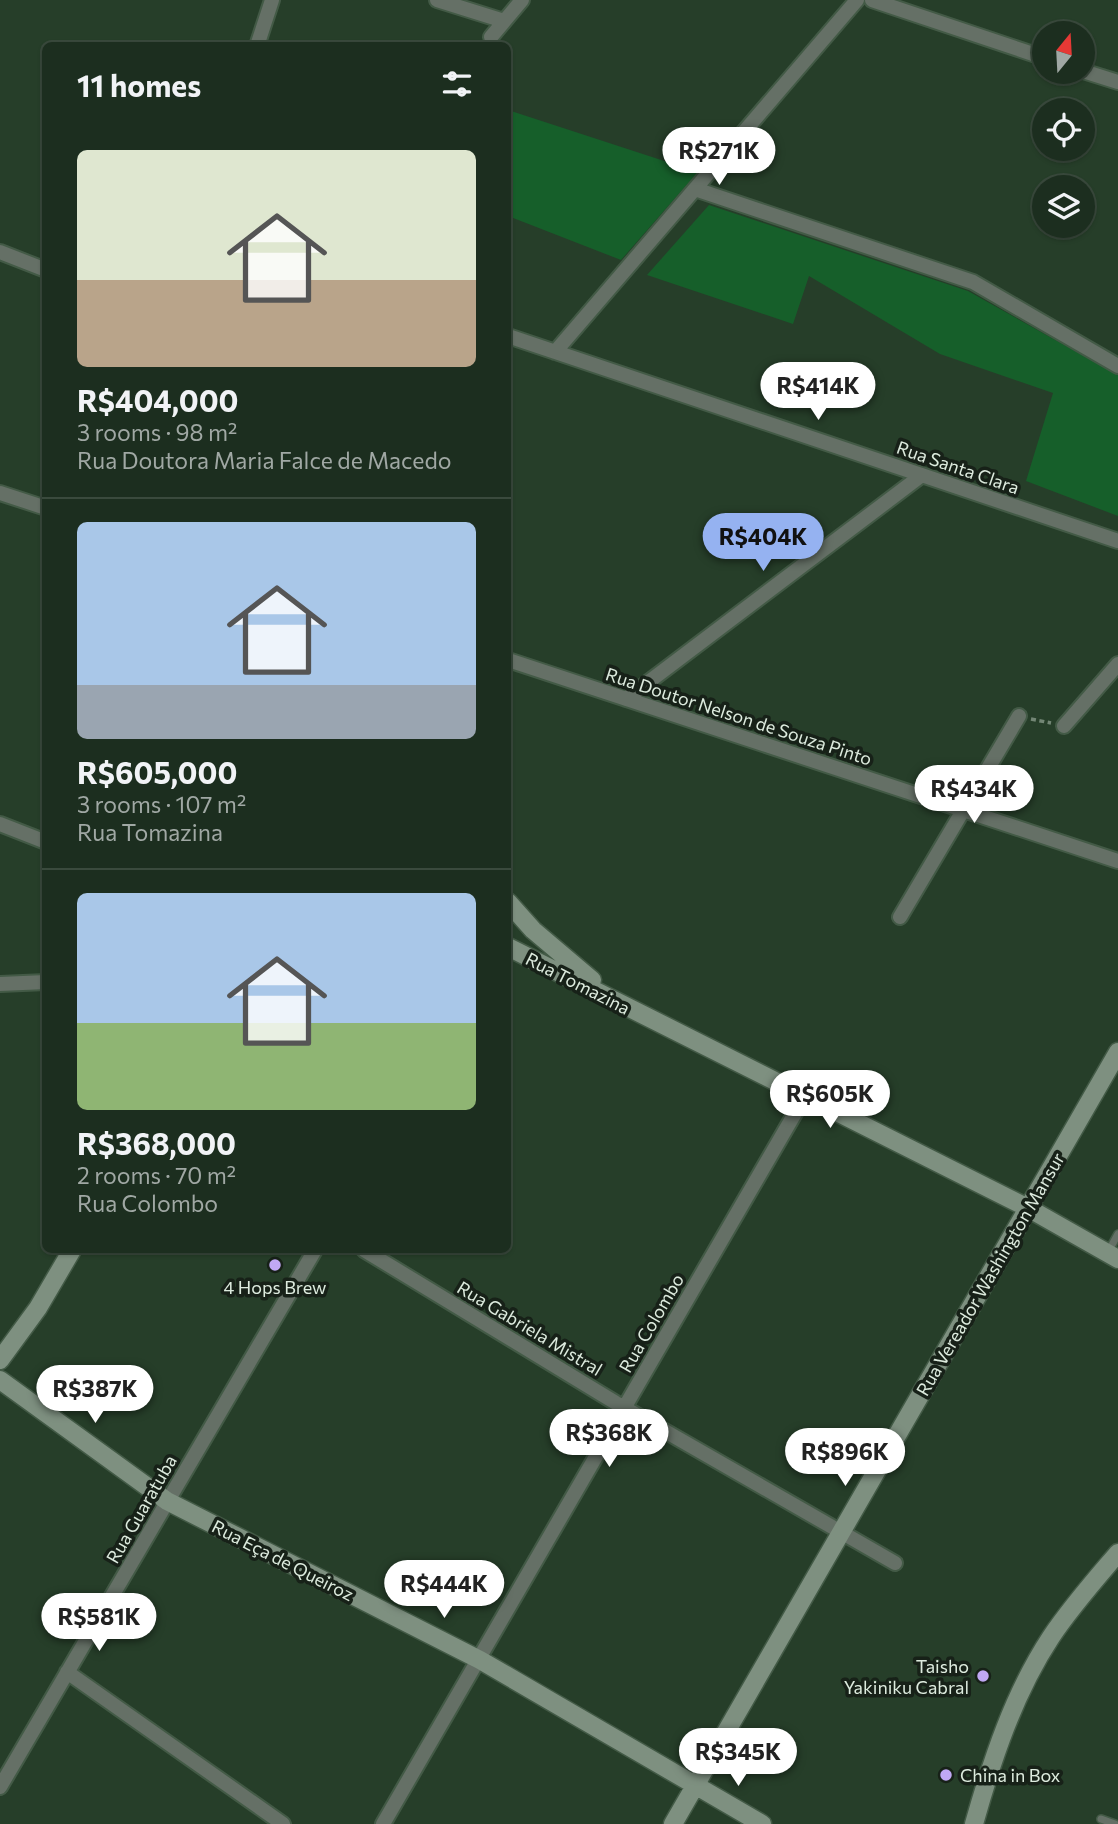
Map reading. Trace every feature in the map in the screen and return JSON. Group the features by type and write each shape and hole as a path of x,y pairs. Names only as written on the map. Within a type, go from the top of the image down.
{"main road":[{"name":"Rua Tomazina","path":"511,905 533,930 586,976 649,1018"},
{"name":"Rua Tomazina","path":"511,949 1028,1208 1113,1256"},
{"name":"Rua Vereador Washington Mansur","path":"673,1824 1118,1052"},
{"path":"0,1360 38,1308 70,1253"},
{"name":"Rua Eça de Queiroz","path":"0,1380 167,1502 480,1660 762,1824"},
{"path":"974,1824 1002,1738 1033,1667 1071,1609 1118,1553"}],"street":[{"path":"258,42 272,0"},
{"path":"437,0 504,21"},
{"path":"491,37 522,0"},
{"path":"555,352 857,0"},
{"path":"872,0 1032,54"},
{"path":"1096,75 1118,82"},
{"path":"695,189 960,276 1118,366"},
{"path":"0,252 42,268"},
{"name":"Rua Santa Clara","path":"511,337 1118,541"},
{"path":"626,699 922,475"},
{"path":"0,493 42,507"},
{"name":"Rua Doutor Nelson de Souza Pinto","path":"511,661 1118,861"},
{"path":"1064,726 1118,664"},
{"path":"900,917 1019,716"},
{"path":"0,824 42,838"},
{"path":"0,984 42,982"},
{"name":"Rua Colombo","path":"383,1824 805,1096"},
{"name":"Rua Guaratuba","path":"0,1787 313,1253"},
{"name":"Rua Gabriela Mistral","path":"369,1253 625,1408 895,1563"},
{"path":"67,1672 283,1824"}],"lane":[{"path":"1113,1256 1118,1234"},
{"path":"1101,1819 1115,1824"}],"path":[{"path":"1019,716 1064,726"}],"green space":[{"path":"511,111 698,172 621,260 511,217"},
{"path":"709,205 968,291 1118,375 1118,516 1026,481 1053,393 940,354 809,276 793,324 647,275"}],"place":[{"name":"4 Hops Brew","path":"275,1265"},
{"name":"Taisho Yakiniku Cabral","path":"983,1676"},
{"name":"China in Box","path":"946,1775"}]}
